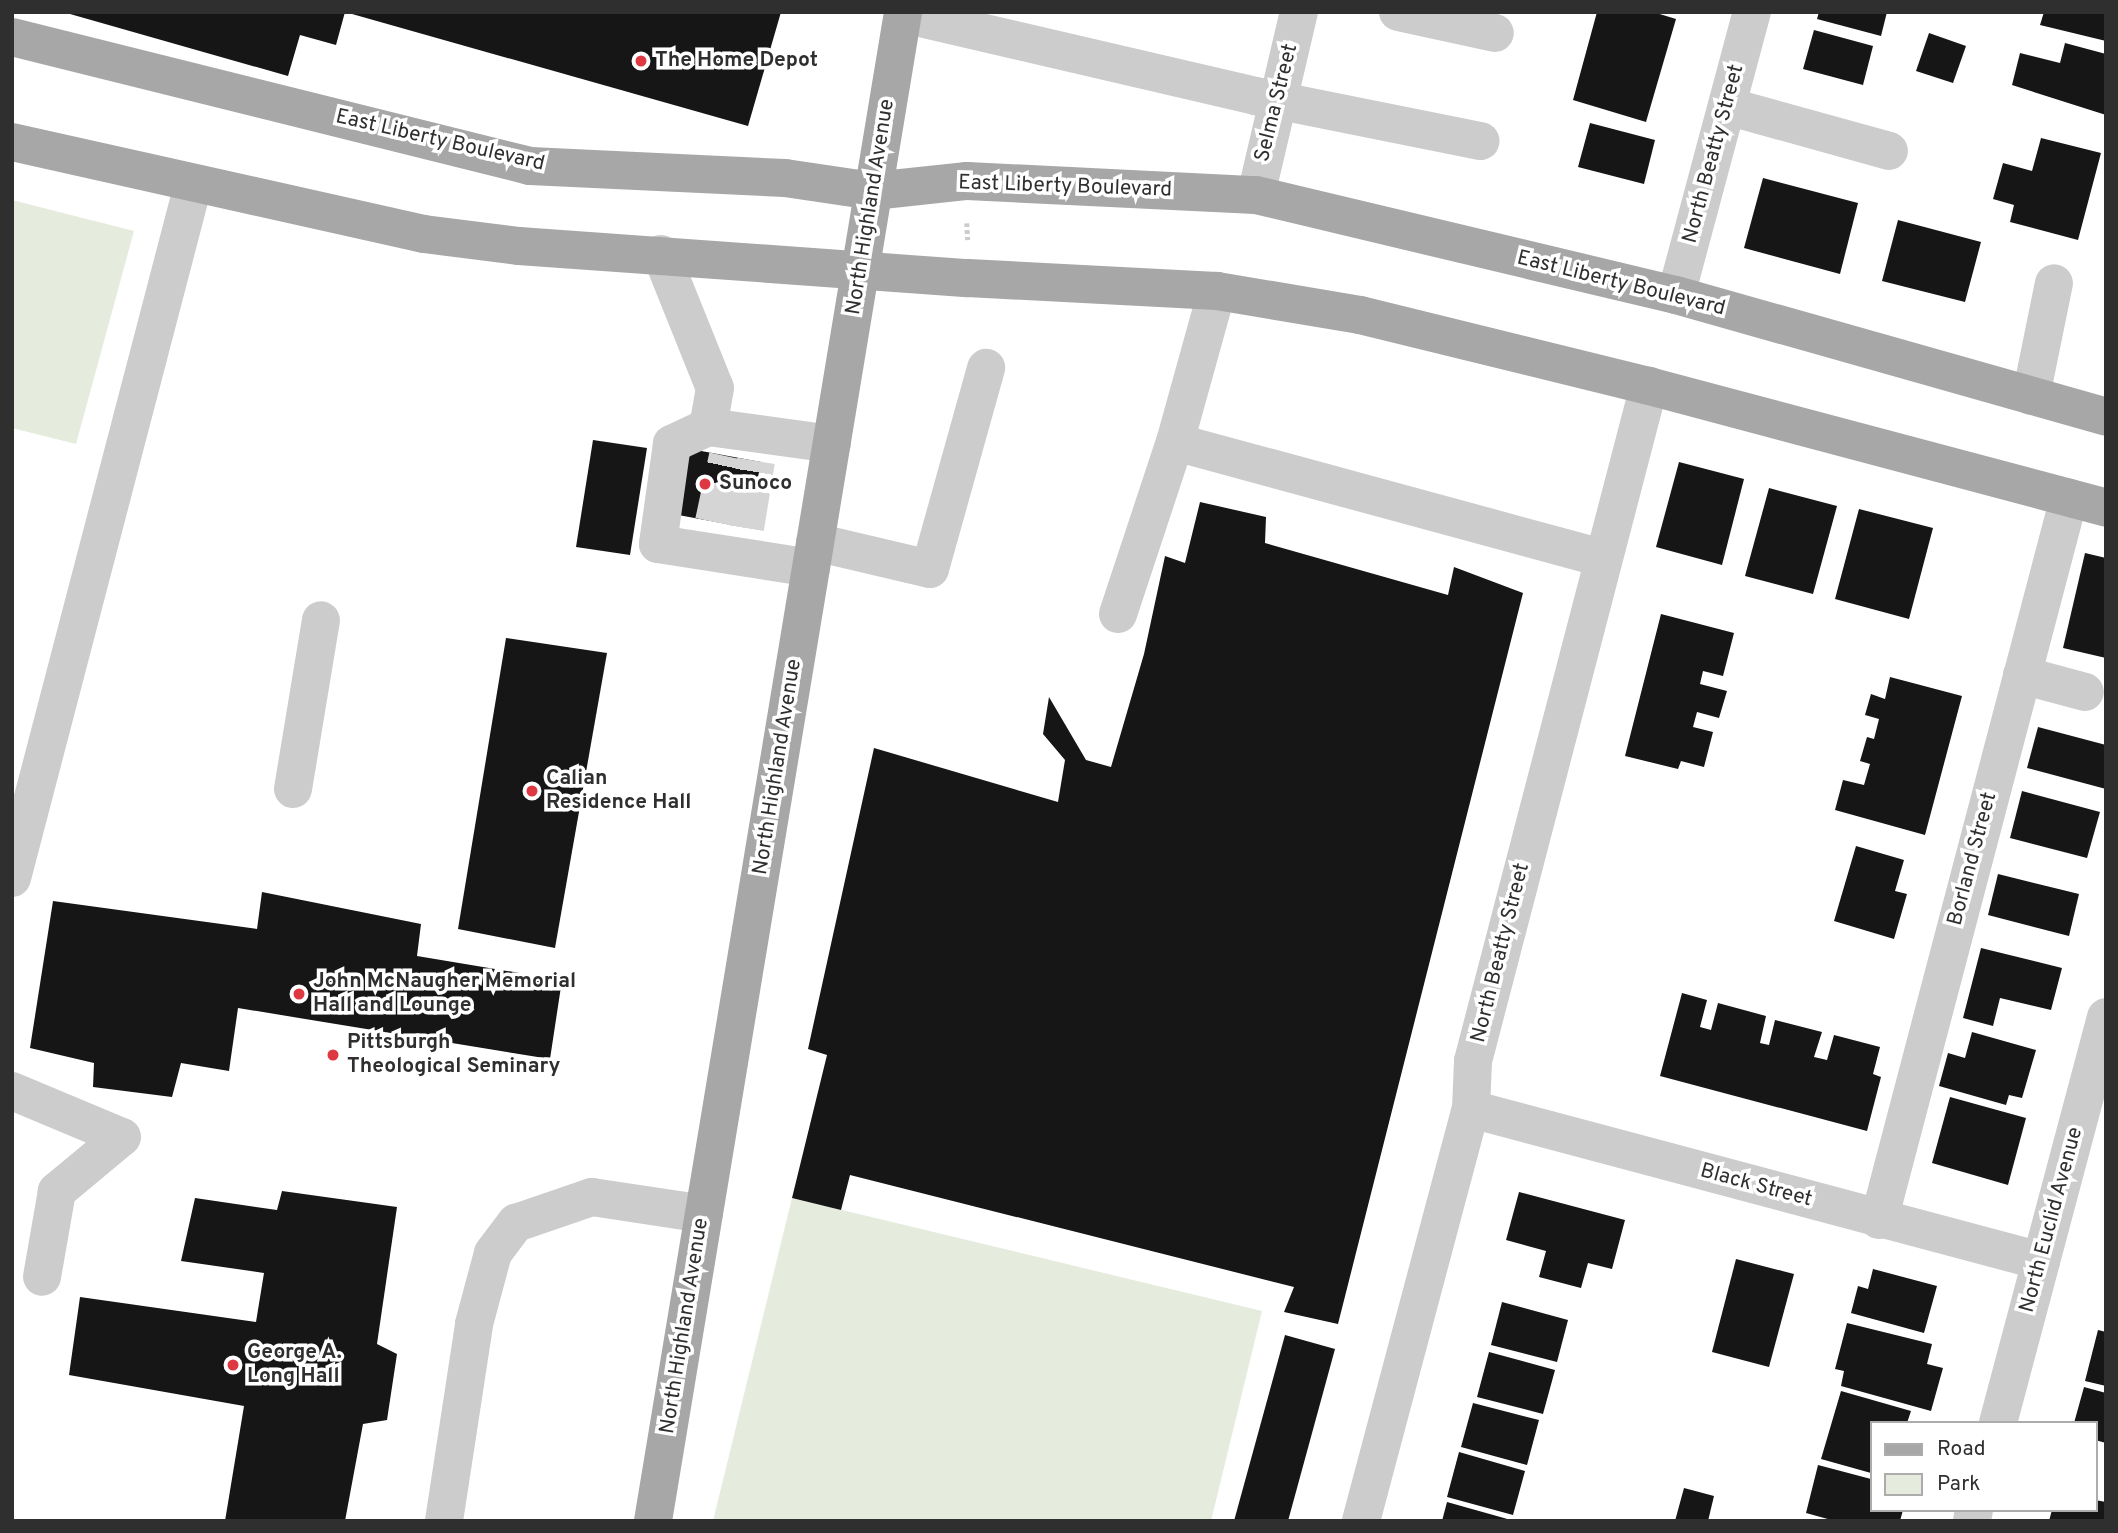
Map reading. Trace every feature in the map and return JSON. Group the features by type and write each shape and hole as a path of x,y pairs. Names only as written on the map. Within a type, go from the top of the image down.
{"main road":[{"name":"North Highland Avenue","path":"653,1521 903,13"},
{"name":"East Liberty Boulevard","path":"12,37 530,166 786,178 873,191 967,181 1256,195 1676,295 2106,417"},
{"path":"12,142 193,185 424,234 519,246 1217,291 1360,315 1649,386 2106,508"}],"street":[{"name":"Selma Street","path":"1256,195 1276,100 1299,12"},
{"path":"1398,12 1495,33"},
{"name":"North Beatty Street","path":"1676,295 1752,12"},
{"path":"903,13 982,22 1276,100 1481,141"},
{"path":"1727,106 1889,151"},
{"path":"12,878 193,185"},
{"path":"661,254 738,442"},
{"path":"2031,396 2054,283"},
{"path":"1118,614 1177,429 1217,291"},
{"path":"832,444 672,444 658,544 727,540 813,555 930,569 986,368"},
{"name":"North Beatty Street","path":"1361,1521 1471,1109 1473,1060 1601,558 1649,386"},
{"path":"1177,429 1601,558"},
{"name":"Borland Street","path":"1879,1220 2069,498"},
{"path":"293,789 321,620"},
{"path":"2022,675 2085,692"},
{"name":"North Euclid Avenue","path":"1999,1421 2106,1017"},
{"path":"12,1091 121,1137 57,1191 42,1277"},
{"name":"Black Street","path":"1471,1109 1879,1220 2041,1261"},
{"path":"444,1521 474,1324 493,1253 516,1223 593,1197 704,1214"}],"green space":[{"path":"12,200 134,231 76,444 12,428"},
{"path":"792,1198 1262,1311 1211,1521 713,1521"}],"building":[{"path":"63,12 345,12 336,45 300,35 288,76"},
{"name":"The Home Depot","path":"345,12 781,12 748,126"},
{"path":"1597,12 1653,12 1676,19 1646,122 1573,100"},
{"path":"1819,12 1887,12 1881,36 1817,19"},
{"path":"2044,12 2106,12 2106,41 2040,25"},
{"path":"1814,30 1873,46 1863,85 1803,69"},
{"path":"1929,33 1966,46 1953,83 1916,71"},
{"path":"2065,43 2106,54 2106,115 2012,85 2020,53 2060,63"},
{"path":"1590,123 1655,140 1644,184 1578,167"},
{"path":"2041,138 2101,153 2078,240 2010,222 2014,205 1993,199 2003,163 2032,171"},
{"path":"1763,178 1858,203 1840,274 1744,248"},
{"path":"1898,220 1981,242 1965,302 1882,281"},
{"path":"593,440 647,448 630,555 576,547"},
{"path":"685,448 761,462 748,528 673,514"},
{"path":"1679,462 1744,479 1722,565 1656,547"},
{"path":"1769,488 1837,506 1813,594 1745,576"},
{"path":"1200,502 1266,517 1265,543 1448,595 1454,567 1523,593 1338,1324 1284,1312 1294,1287 850,1175 841,1210 792,1198 827,1055 808,1049 874,748 1058,802 1065,760 1043,734 1049,697 1086,760 1111,767 1144,654 1165,556 1185,563"},
{"path":"1859,509 1933,528 1909,619 1835,599"},
{"path":"2085,553 2106,558 2106,658 2063,648"},
{"path":"1661,614 1734,633 1723,676 1703,671 1700,684 1727,691 1719,718 1697,712 1693,727 1713,732 1704,767 1681,761 1678,769 1625,756"},
{"name":"Calian Residence Hall","path":"506,638 607,653 555,948 458,929"},
{"path":"1890,677 1962,696 1925,835 1835,810 1843,780 1864,785 1870,764 1860,761 1867,737 1874,739 1879,719 1865,715 1871,694 1885,699"},
{"path":"2038,727 2106,745 2106,789 2027,768"},
{"path":"2022,791 2100,812 2087,858 2010,838"},
{"path":"1856,846 1904,860 1895,891 1907,894 1894,939 1834,921"},
{"path":"1998,874 2079,894 2069,936 1988,915"},
{"name":"John McNaugher Memorial Hall and Lounge","path":"262,892 421,924 417,956 562,980 550,1059 238,1008 229,1071 181,1063 172,1097 93,1087 94,1063 30,1048 53,901 257,929"},
{"path":"1981,948 2062,968 2051,1010 2000,998 1993,1026 1963,1018"},
{"path":"1682,993 1707,1000 1700,1027 1711,1030 1718,1003 1766,1016 1760,1043 1769,1045 1775,1020 1822,1032 1814,1057 1827,1060 1834,1035 1880,1047 1873,1074 1881,1077 1867,1131 1660,1076"},
{"path":"1972,1032 2036,1050 2022,1098 2009,1095 2006,1105 1939,1086 1948,1053 1965,1058"},
{"path":"1950,1097 2026,1118 2008,1185 1932,1163"},
{"name":"George A. Long Hall","path":"282,1191 397,1207 377,1344 397,1354 387,1420 363,1424 345,1521 225,1521 244,1406 69,1375 80,1297 256,1322 264,1273 181,1261 195,1198 277,1210"},
{"path":"1519,1192 1625,1220 1612,1269 1588,1263 1581,1288 1539,1277 1546,1251 1506,1240"},
{"path":"1736,1259 1794,1274 1769,1367 1712,1352"},
{"path":"1873,1269 1937,1286 1924,1333 1851,1313 1858,1286 1868,1289"},
{"path":"1502,1302 1568,1320 1557,1362 1491,1345"},
{"path":"1847,1323 1932,1344 1927,1364 1943,1368 1931,1411 1841,1386 1844,1371 1835,1369"},
{"path":"2098,1330 2106,1332 2106,1386 2085,1381"},
{"path":"1285,1335 1335,1349 1288,1521 1234,1521"},
{"path":"1489,1352 1555,1370 1543,1414 1477,1397"},
{"path":"2084,1387 2106,1393 2106,1443 2097,1441 2097,1421 2075,1421"},
{"path":"1841,1391 1911,1411 1908,1421 1870,1421 1870,1473 1821,1459"},
{"path":"1473,1403 1539,1420 1527,1465 1461,1447"},
{"path":"1459,1452 1525,1471 1513,1515 1447,1497"},
{"path":"1818,1465 1870,1479 1870,1512 1902,1512 1900,1521 1835,1521 1806,1513"},
{"path":"1684,1488 1714,1496 1708,1521 1675,1521"},
{"path":"2097,1500 2106,1502 2106,1521 2049,1521 2051,1512 2097,1512"},
{"path":"1447,1502 1511,1520 1511,1521 1442,1521"}],"tunnel":[{"path":"714,522 728,456"},
{"path":"745,528 756,461"}],"place":[{"name":"The Home Depot","path":"641,61"},
{"name":"Sunoco","path":"705,484"},
{"name":"Calian Residence Hall","path":"532,791"},
{"name":"John McNaugher Memorial Hall and Lounge","path":"299,994"},
{"name":"Pittsburgh Theological Seminary","path":"333,1055"},
{"name":"George A. Long Hall","path":"233,1365"}]}
